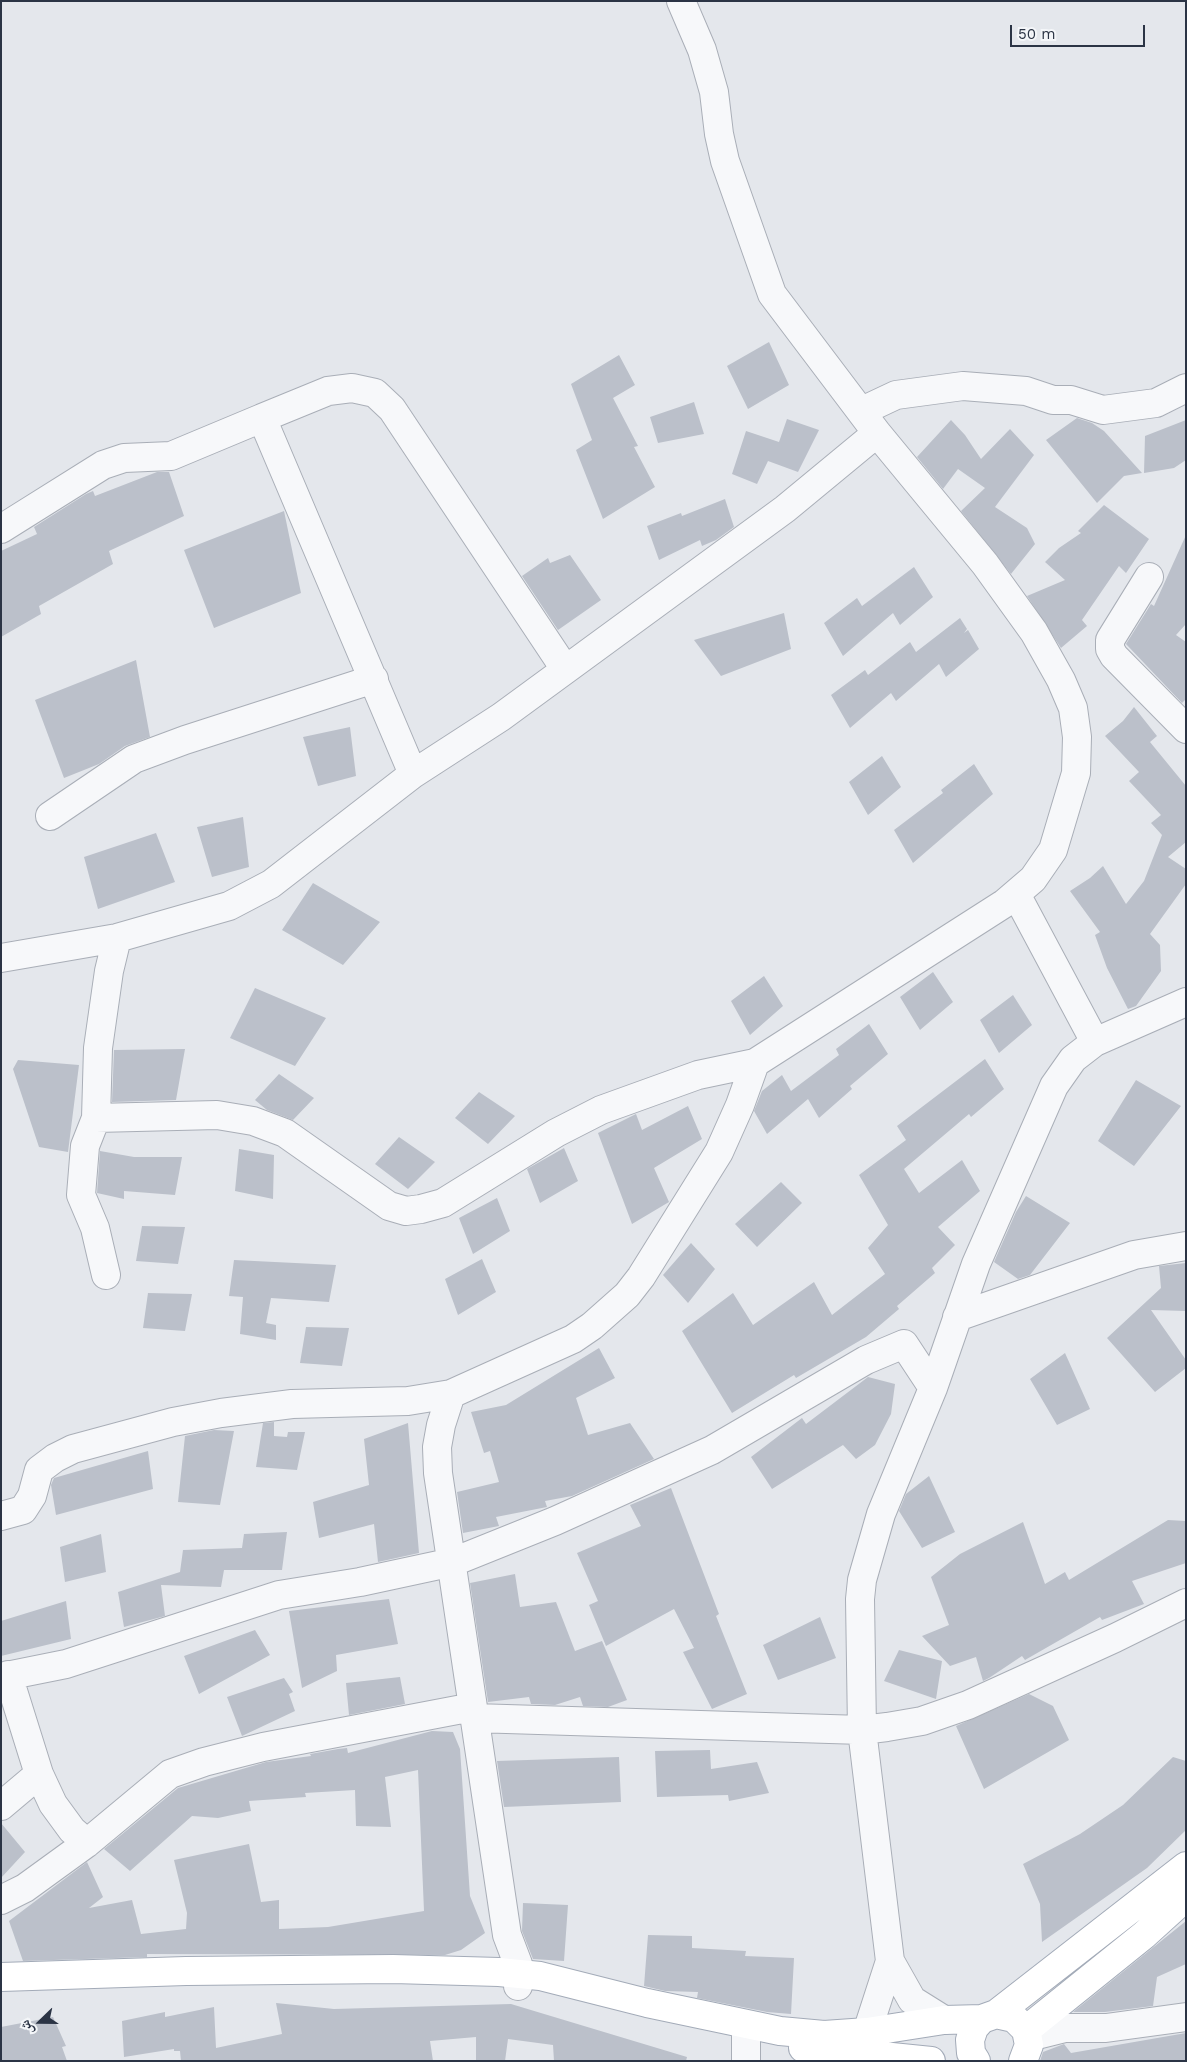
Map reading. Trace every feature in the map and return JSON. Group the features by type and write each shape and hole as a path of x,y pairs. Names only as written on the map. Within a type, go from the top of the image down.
{"main road":[{"path":"976,2061 971,2053 970,2040 974,2028 1186,1866"},
{"path":"817,2049 867,2032 944,2020 989,2016 1014,2018 1026,2042 1186,1898"},
{"path":"1,1977 186,1971 393,1969 509,1979 746,2042 931,2061"},
{"path":"1,1993 509,1979"}],"street":[{"path":"96,1118 217,1115 253,1120 285,1133 389,1206 406,1211 422,1210 442,1203 556,1133 601,1110 698,1075 755,1063 1005,903 1033,879 1053,850 1076,773 1077,737 1073,708 1045,651 991,571 878,433 772,294 726,161 719,134 714,92 702,50 681,1"},
{"path":"862,411 896,395 963,386 1026,391 1053,400 1071,400 1103,410 1156,403 1186,388"},
{"path":"1,529 103,465 124,458 171,456 328,391 352,388 375,393 392,409 565,669"},
{"path":"262,418 413,774"},
{"path":"1,958 117,938 229,906 252,896 271,884 413,774 501,717 785,510 878,433"},
{"path":"1149,577 1110,640 1110,649 1114,656 1186,728"},
{"path":"50,816 134,759 185,740 374,679"},
{"path":"1016,894 1095,1042"},
{"path":"106,1275 95,1228 81,1194 86,1146 96,1118 98,1048 109,971 117,938"},
{"path":"944,2020 912,2000 890,1961 862,1730 860,1599 862,1580 880,1514 933,1388 976,1264 1041,1111 1062,1071 1095,1042 1183,996"},
{"path":"1,1516 23,1510 32,1496 40,1470 55,1458 73,1448 173,1422 221,1412 292,1404 408,1401 451,1394 573,1339 592,1326 626,1295 641,1278 719,1152 737,1113 755,1063"},
{"path":"957,1317 1134,1255 1186,1246"},
{"path":"87,1843 72,1830 53,1804 39,1774 5,1676 66,1664 279,1595 360,1582 453,1562 555,1521 712,1450 866,1360 904,1344 933,1388"},
{"path":"451,1394 440,1425 437,1447 438,1473 453,1562 507,1935 516,1954 509,1979"},
{"path":"1,1900 25,1888 87,1843 170,1774 263,1747 474,1713 862,1730 922,1721 968,1705 1115,1638 1186,1603"},
{"path":"1,1806 39,1774"},
{"path":"867,2032 890,1961"},
{"path":"1026,2042 1065,2028 1106,2028 1186,2017"}],"building":[{"path":"769,342 789,385 748,409 727,366"},
{"path":"619,355 635,385 613,398 638,446 634,447 655,487 603,519 576,450 592,440 571,384"},
{"path":"694,402 704,434 658,443 650,417"},
{"path":"1077,418 1092,423 1104,431 1142,473 1124,476 1097,503 1046,440"},
{"path":"787,419 819,430 798,472 768,461 757,484 732,474 746,431 779,442"},
{"path":"951,420 965,435 981,459 1010,429 1034,455 995,507 1027,528 1035,544 1011,574 961,511 985,488 958,469 943,489 917,457"},
{"path":"1186,420 1186,460 1174,468 1144,473 1145,436"},
{"path":"157,472 169,472 184,516 109,551 113,564 39,606 41,614 1,637 1,551 37,534 34,527 86,494 93,491 95,496"},
{"path":"725,499 734,527 716,540 702,546 700,540 659,560 647,526 681,513 682,516"},
{"path":"1104,505 1149,539 1126,573 1119,566 1082,620 1087,626 1061,648 1027,596 1065,580 1045,562 1059,548 1081,533 1078,531"},
{"path":"284,511 301,593 214,628 184,550"},
{"path":"1186,535 1186,624 1176,635 1186,642 1186,699 1182,703 1126,644 1151,604 1154,606"},
{"path":"570,555 601,600 558,630 522,576 548,558 550,563"},
{"path":"914,567 933,597 900,625 893,613 843,656 824,623 857,598 862,606"},
{"path":"784,613 791,649 721,676 694,640"},
{"path":"960,618 967,629 964,633 968,630 979,649 946,677 939,664 896,701 891,693 850,728 831,695 865,670 868,675 910,642 916,652"},
{"path":"136,660 150,737 125,746 99,764 64,778 35,700"},
{"path":"1134,707 1157,736 1150,742 1186,786 1186,842 1168,857 1186,869 1186,884 1150,934 1160,945 1161,971 1136,1006 1128,1009 1107,968 1095,935 1100,932 1070,891 1090,878 1103,866 1126,904 1144,881 1162,835 1151,823 1161,815 1129,781 1139,772 1105,736 1123,721"},
{"path":"350,727 356,776 318,786 303,737"},
{"path":"882,756 901,787 868,815 849,782"},
{"path":"974,764 993,794 913,863 894,830 943,793 941,790"},
{"path":"243,817 249,867 212,877 197,827"},
{"path":"156,833 175,882 98,909 84,857"},
{"path":"313,883 380,922 343,965 282,930"},
{"path":"933,972 953,1002 920,1030 900,997"},
{"path":"764,976 783,1006 750,1035 731,1001"},
{"path":"255,988 326,1018 295,1066 230,1038"},
{"path":"1013,995 1032,1025 999,1053 980,1020"},
{"path":"869,1024 888,1054 850,1086 852,1089 819,1118 808,1099 767,1134 754,1111 762,1091 782,1075 791,1091 839,1055 836,1049"},
{"path":"185,1049 176,1100 112,1102 114,1050"},
{"path":"985,1059 1004,1089 971,1117 969,1114 904,1169 919,1193 962,1160 980,1191 938,1227 955,1245 932,1268 935,1273 897,1306 899,1309 866,1337 796,1378 794,1375 732,1413 682,1331 733,1293 753,1325 814,1282 832,1315 885,1274 868,1248 888,1225 859,1175 906,1140 897,1126"},
{"path":"18,1060 79,1065 68,1152 39,1147 13,1069"},
{"path":"279,1074 314,1098 293,1120 267,1110 255,1100"},
{"path":"1136,1080 1181,1106 1134,1166 1098,1141"},
{"path":"479,1092 515,1116 488,1144 455,1118"},
{"path":"688,1106 702,1139 654,1168 669,1202 632,1224 598,1133 636,1114 642,1130"},
{"path":"399,1137 435,1162 408,1189 375,1164"},
{"path":"564,1148 578,1181 540,1203 527,1169"},
{"path":"239,1149 274,1155 273,1199 235,1191"},
{"path":"100,1151 134,1157 182,1157 175,1195 124,1191 124,1199 97,1193"},
{"path":"781,1182 802,1203 757,1247 735,1224"},
{"path":"1026,1196 1070,1223 1030,1275 1018,1279 994,1262 1016,1212"},
{"path":"497,1198 510,1231 473,1254 459,1218"},
{"path":"142,1226 185,1227 178,1264 136,1261"},
{"path":"691,1243 715,1269 688,1303 663,1275"},
{"path":"482,1259 496,1292 458,1315 445,1279"},
{"path":"234,1260 336,1265 329,1302 271,1298 266,1323 276,1325 276,1340 240,1334 243,1297 229,1296"},
{"path":"1186,1263 1186,1311 1151,1310 1186,1360 1186,1368 1155,1392 1107,1338 1161,1288 1159,1266"},
{"path":"148,1293 192,1294 185,1331 143,1328"},
{"path":"306,1327 349,1328 342,1366 300,1363"},
{"path":"599,1348 615,1378 576,1398 588,1435 630,1423 654,1459 572,1496 545,1501 547,1507 496,1517 499,1526 463,1533 457,1492 499,1482 490,1451 484,1453 471,1412 506,1405"},
{"path":"1065,1353 1090,1409 1057,1425 1030,1379"},
{"path":"868,1377 895,1384 891,1414 875,1445 856,1459 843,1445 772,1489 751,1457 802,1418 806,1424"},
{"path":"274,1422 274,1436 287,1437 288,1432 305,1432 297,1470 256,1467 263,1423"},
{"path":"408,1423 419,1553 378,1562 374,1524 319,1538 313,1502 369,1485 364,1439"},
{"path":"214,1430 234,1431 220,1505 178,1502 185,1436"},
{"path":"148,1451 153,1489 56,1515 51,1485 54,1478"},
{"path":"929,1476 955,1532 922,1548 899,1511 906,1494"},
{"path":"671,1488 719,1614 716,1616 747,1694 712,1709 683,1652 694,1648 674,1609 606,1646 589,1605 598,1601 577,1553 641,1526 630,1505"},
{"path":"1168,1520 1186,1521 1186,1563 1132,1581 1144,1604 1102,1620 1100,1617 1025,1660 1022,1656 983,1681 976,1657 950,1666 922,1636 949,1625 931,1577 960,1554 1023,1522 1045,1584 1065,1572 1069,1580"},
{"path":"287,1532 282,1570 224,1570 221,1587 161,1585 165,1616 124,1627 118,1592 180,1572 183,1550 242,1548 244,1534"},
{"path":"101,1534 106,1572 65,1582 60,1547"},
{"path":"515,1574 520,1607 556,1602 575,1651 602,1641 627,1700 608,1707 583,1706 580,1697 555,1705 531,1704 529,1697 488,1702 470,1583"},
{"path":"389,1599 398,1644 336,1655 337,1671 302,1688 289,1611"},
{"path":"66,1601 71,1639 1,1656 1,1621"},
{"path":"820,1617 836,1658 778,1680 763,1645"},
{"path":"255,1630 270,1655 199,1694 184,1656"},
{"path":"899,1650 942,1661 936,1699 884,1681"},
{"path":"400,1677 405,1704 349,1715 346,1683"},
{"path":"284,1678 293,1692 289,1694 295,1711 242,1736 227,1697"},
{"path":"1029,1694 1053,1706 1069,1740 984,1789 956,1726"},
{"path":"432,1731 453,1732 460,1749 470,1896 485,1933 461,1950 445,1955 147,1954 147,1957 23,1961 9,1921 87,1862 103,1897 89,1908 132,1900 141,1934 186,1929 187,1913 174,1860 249,1844 261,1902 279,1900 279,1929 328,1927 424,1911 418,1770 385,1777 391,1827 356,1826 355,1790 305,1793 306,1797 249,1801 251,1811 218,1818 192,1816 130,1871 104,1849 178,1788 266,1762 311,1756 310,1754 347,1748 348,1753"},
{"path":"710,1750 711,1769 757,1762 769,1793 729,1801 728,1795 657,1797 655,1751"},
{"path":"619,1757 621,1802 504,1807 497,1761"},
{"path":"1173,1757 1186,1761 1186,1830 1147,1868 1042,1942 1040,1904 1023,1864 1080,1834 1123,1805"},
{"path":"1,1823 25,1852 1,1878"},
{"path":"523,1903 568,1905 564,1961 533,1959 522,1931"},
{"path":"1186,1921 1186,1964 1157,1977 1153,2006 1105,2012 1073,2012"},
{"path":"648,1935 692,1936 692,1948 746,1951 745,1956 794,1958 791,2014 767,2012 697,1998 698,1992 665,1991 644,1986"},
{"path":"276,2003 334,2009 511,2004 687,2057 686,2061 554,2061 553,2045 508,2039 505,2061 476,2061 476,2037 430,2041 433,2061 181,2061 180,2051 174,2051 174,2049 124,2057 122,2021 165,2012 165,2017 214,2007 216,2048 282,2034"},
{"path":"53,2017 66,2046 62,2047 67,2061 1,2061 1,2027"},
{"path":"1186,2033 1186,2061 1040,2061 1043,2052 1064,2044 1071,2053"}]}
